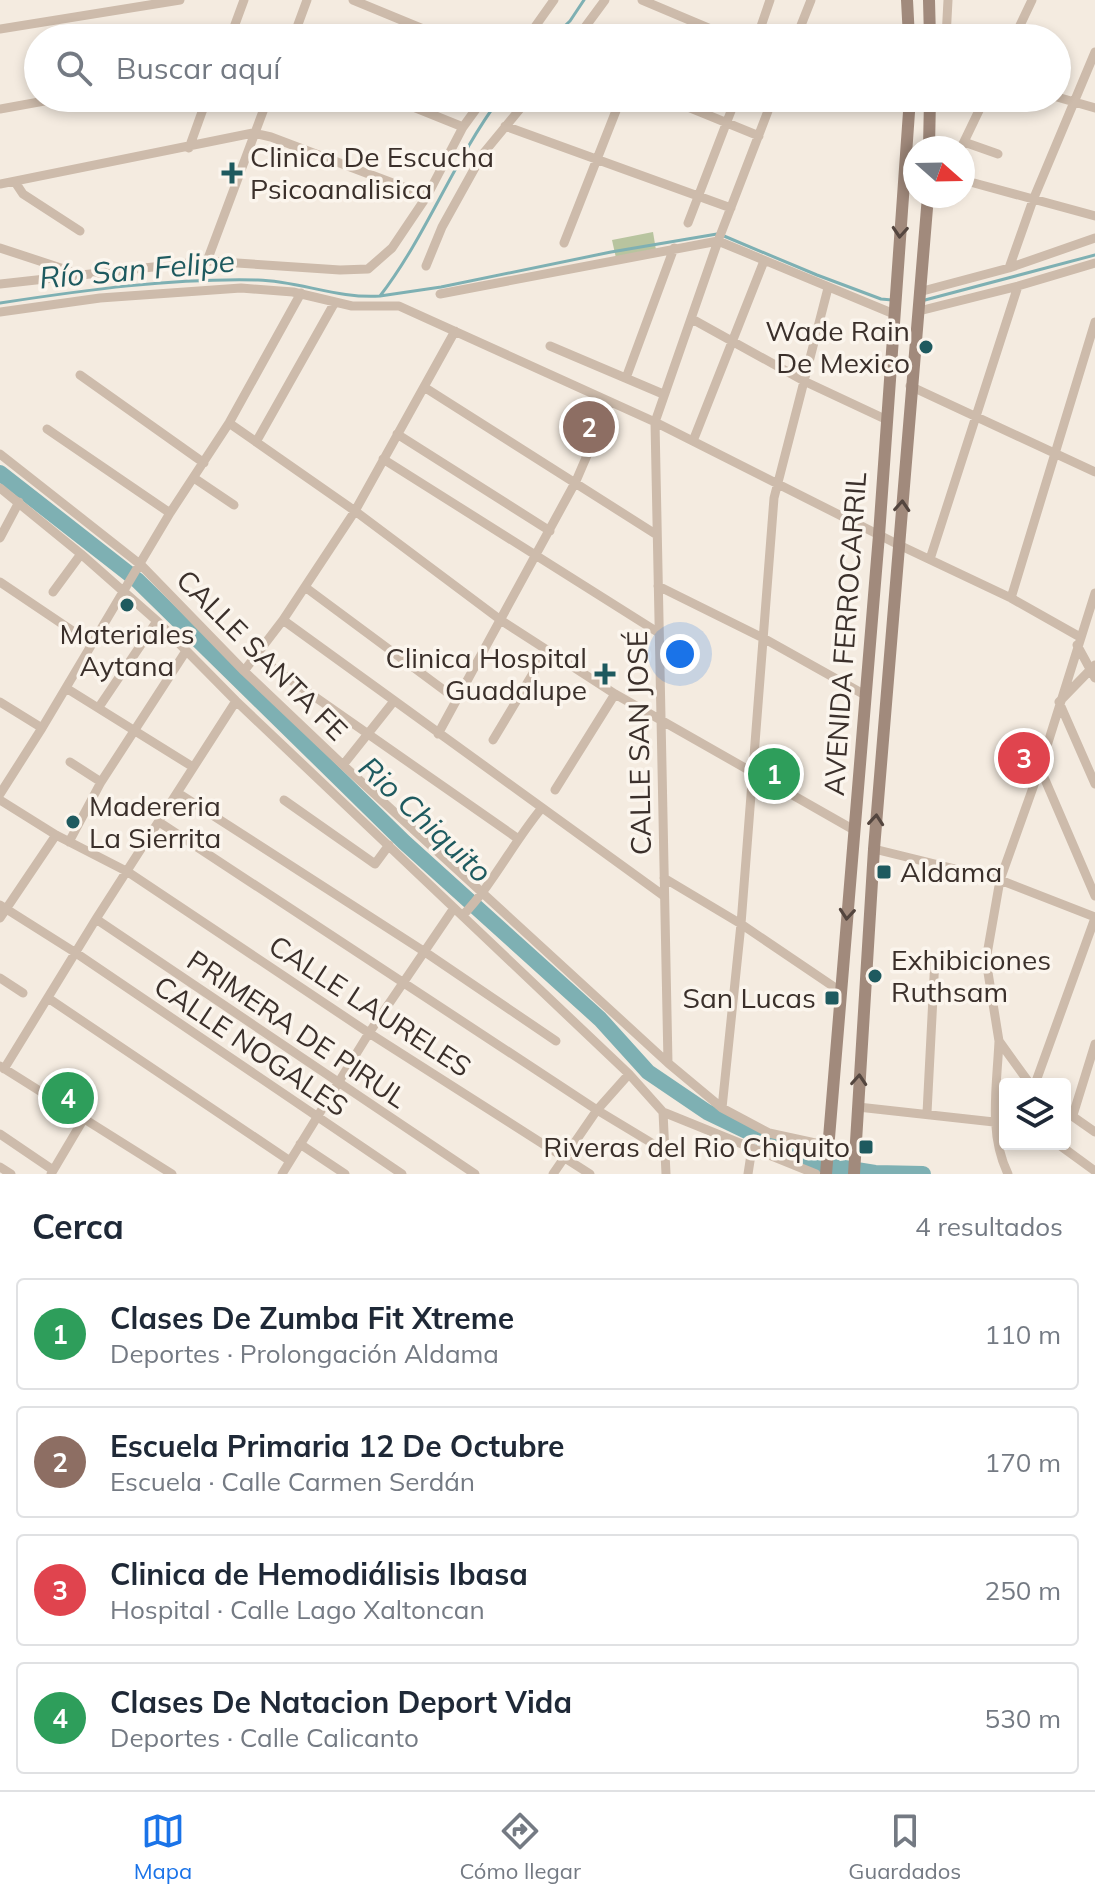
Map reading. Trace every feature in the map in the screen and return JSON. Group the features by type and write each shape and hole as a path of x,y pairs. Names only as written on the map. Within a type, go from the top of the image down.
{"main road":[{"path":"907,0 908,24"},
{"path":"929,0 930,24"},
{"name":"AVENIDA FERROCARRIL","path":"823,1173 829,1149 879,535 909,112"},
{"path":"929,136 930,112"},
{"name":"AVENIDA FERROCARRIL","path":"854,1174 874,849 927,208"},
{"path":"837,1041 862,1041"}],"street":[{"path":"31,24 180,0"},
{"path":"235,24 244,0"},
{"path":"298,24 307,0"},
{"path":"353,0 411,24"},
{"path":"537,24 554,0"},
{"path":"587,24 605,0"},
{"path":"642,0 699,24"},
{"path":"762,24 770,0"},
{"path":"802,24 811,0"},
{"path":"947,24 948,0"},
{"path":"1021,24 1032,0"},
{"path":"0,29 24,25"},
{"path":"1071,107 1095,52"},
{"path":"1073,102 1095,108"},
{"path":"0,109 24,105"},
{"path":"189,148 202,112"},
{"path":"207,261 262,112"},
{"path":"426,112 463,127"},
{"path":"0,284 207,261 368,269 392,248 427,196 474,112"},
{"path":"426,266 442,227 482,155 517,112"},
{"path":"564,243 616,112"},
{"path":"700,112 759,136"},
{"path":"688,223 731,112"},
{"name":"CALLE SAN JOSÉ","path":"668,1063 655,422 720,236 768,112"},
{"path":"966,136 978,112"},
{"path":"1009,268 1069,112"},
{"path":"505,126 731,208"},
{"path":"0,184 253,133 427,196"},
{"path":"975,148 998,154"},
{"path":"15,182 23,194 80,231"},
{"path":"975,183 1095,216"},
{"path":"440,294 674,248 720,236 764,261 828,288 895,305"},
{"path":"919,301 1095,238"},
{"path":"0,248 77,274"},
{"path":"626,378 674,248"},
{"path":"693,441 764,261"},
{"path":"919,301 1018,286 1095,263"},
{"path":"930,559 1018,286"},
{"path":"0,312 100,298 241,288 301,293 352,306 399,306 655,422 1011,598 1078,641 1093,666 1095,678"},
{"path":"722,1108 741,924 773,510 828,288"},
{"path":"0,794 170,513 229,423 301,293"},
{"path":"256,442 335,302"},
{"path":"692,319 806,382 885,419"},
{"path":"1011,598 1095,322"},
{"path":"244,671 283,620 355,511 455,331"},
{"path":"550,346 663,394"},
{"path":"80,375 204,463"},
{"path":"910,386 1095,472"},
{"path":"424,387 657,535"},
{"path":"438,734 576,481 610,402"},
{"path":"229,423 355,511 502,621 615,694 854,830"},
{"path":"47,429 170,513"},
{"path":"397,434 550,531"},
{"name":"CALLE SANTA FE","path":"0,454 138,568 479,896 668,1063 722,1108 769,1133 829,1149"},
{"path":"383,459 659,633"},
{"path":"194,478 234,505"},
{"path":"0,488 126,590 236,701 454,908 466,912 629,1074 663,1112 823,1173"},
{"path":"0,538 19,502"},
{"path":"53,592 81,554"},
{"path":"0,582 92,644"},
{"path":"658,586 763,638 865,695"},
{"path":"305,587 456,699"},
{"path":"1000,1078 999,1041 986,960 1000,880 1040,768 1095,593"},
{"path":"283,620 664,896"},
{"path":"99,707 157,621"},
{"path":"493,740 547,650"},
{"path":"69,842 101,782 186,651"},
{"path":"255,655 517,838"},
{"path":"1059,702 1093,666"},
{"path":"66,688 193,767"},
{"path":"555,790 615,694"},
{"path":"172,1174 2,1068 236,701"},
{"path":"343,765 394,701"},
{"path":"0,702 42,728"},
{"path":"1059,702 1095,784"},
{"path":"70,762 101,782"},
{"path":"1040,768 1095,896"},
{"path":"178,793 425,952 556,1041"},
{"name":"CALLE LAURELES","path":"0,800 56,835 128,872 369,1033 590,1174"},
{"path":"284,800 375,864 389,845"},
{"path":"466,912 541,809"},
{"path":"159,822 403,984 665,1151"},
{"path":"0,918 3,907 56,835"},
{"path":"874,849 1000,880 1095,917 1034,1078"},
{"path":"664,878 741,924 840,991"},
{"name":"CALLE NOGALES","path":"3,907 402,1174"},
{"path":"282,1174 369,1033 454,908"},
{"name":"PRIMERA DE PIRUL","path":"96,919 475,1174"},
{"path":"927,1113 935,958"},
{"path":"0,978 23,993"},
{"path":"48,998 290,1161"},
{"path":"999,1041 1027,1078"},
{"path":"1071,1108 1095,1044"},
{"path":"553,1174 597,1110 629,1074"},
{"path":"858,1107 994,1122"},
{"path":"999,1108 994,1122 1000,1157 1008,1174"},
{"path":"663,1112 666,1174"},
{"path":"1071,1114 1095,1132"},
{"path":"0,1134 52,1172 83,1120"},
{"path":"300,1144 345,1174"},
{"path":"748,1174 752,1148"},
{"path":"1066,1150 1095,1171"},
{"path":"0,1167 11,1174"}],"green space":[{"path":"653,232 656,250 616,258 612,240"}],"waterway":[{"name":"Río San Felipe","path":"567,24 584,0"},
{"name":"Río San Felipe","path":"0,303 128,286 225,280 273,281 349,295 380,296 412,248 490,112"},
{"path":"380,296 717,234"},
{"path":"724,236 817,275 881,299 892,300"},
{"path":"925,300 1095,255"},
{"name":"Rio Chiquito","path":"0,473 137,580 404,842 600,1019 648,1072 707,1112 813,1163 835,1167"},
{"name":"Rio Chiquito","path":"844,1168 875,1173 923,1174"}],"place":[{"name":"Clinica De Escucha Psicoanalisica","path":"232,173"},
{"name":"Wade Rain De Mexico","path":"926,347"},
{"name":"Escuela Primaria 12 De Octubre","path":"589,427"},
{"name":"Materiales Aytana","path":"127,605"},
{"name":"Clinica Hospital Guadalupe","path":"605,674"},
{"name":"Clinica de Hemodiálisis Ibasa","path":"1024,758"},
{"name":"Clases De Zumba Fit Xtreme","path":"774,774"},
{"name":"Madereria La Sierrita","path":"73,822"},
{"name":"Aldama","path":"884,872"},
{"name":"Exhibiciones Ruthsam","path":"875,976"},
{"name":"San Lucas","path":"832,998"},
{"name":"Clases De Natacion Deport Vida","path":"68,1098"},
{"name":"Riveras del Rio Chiquito","path":"866,1147"}]}
